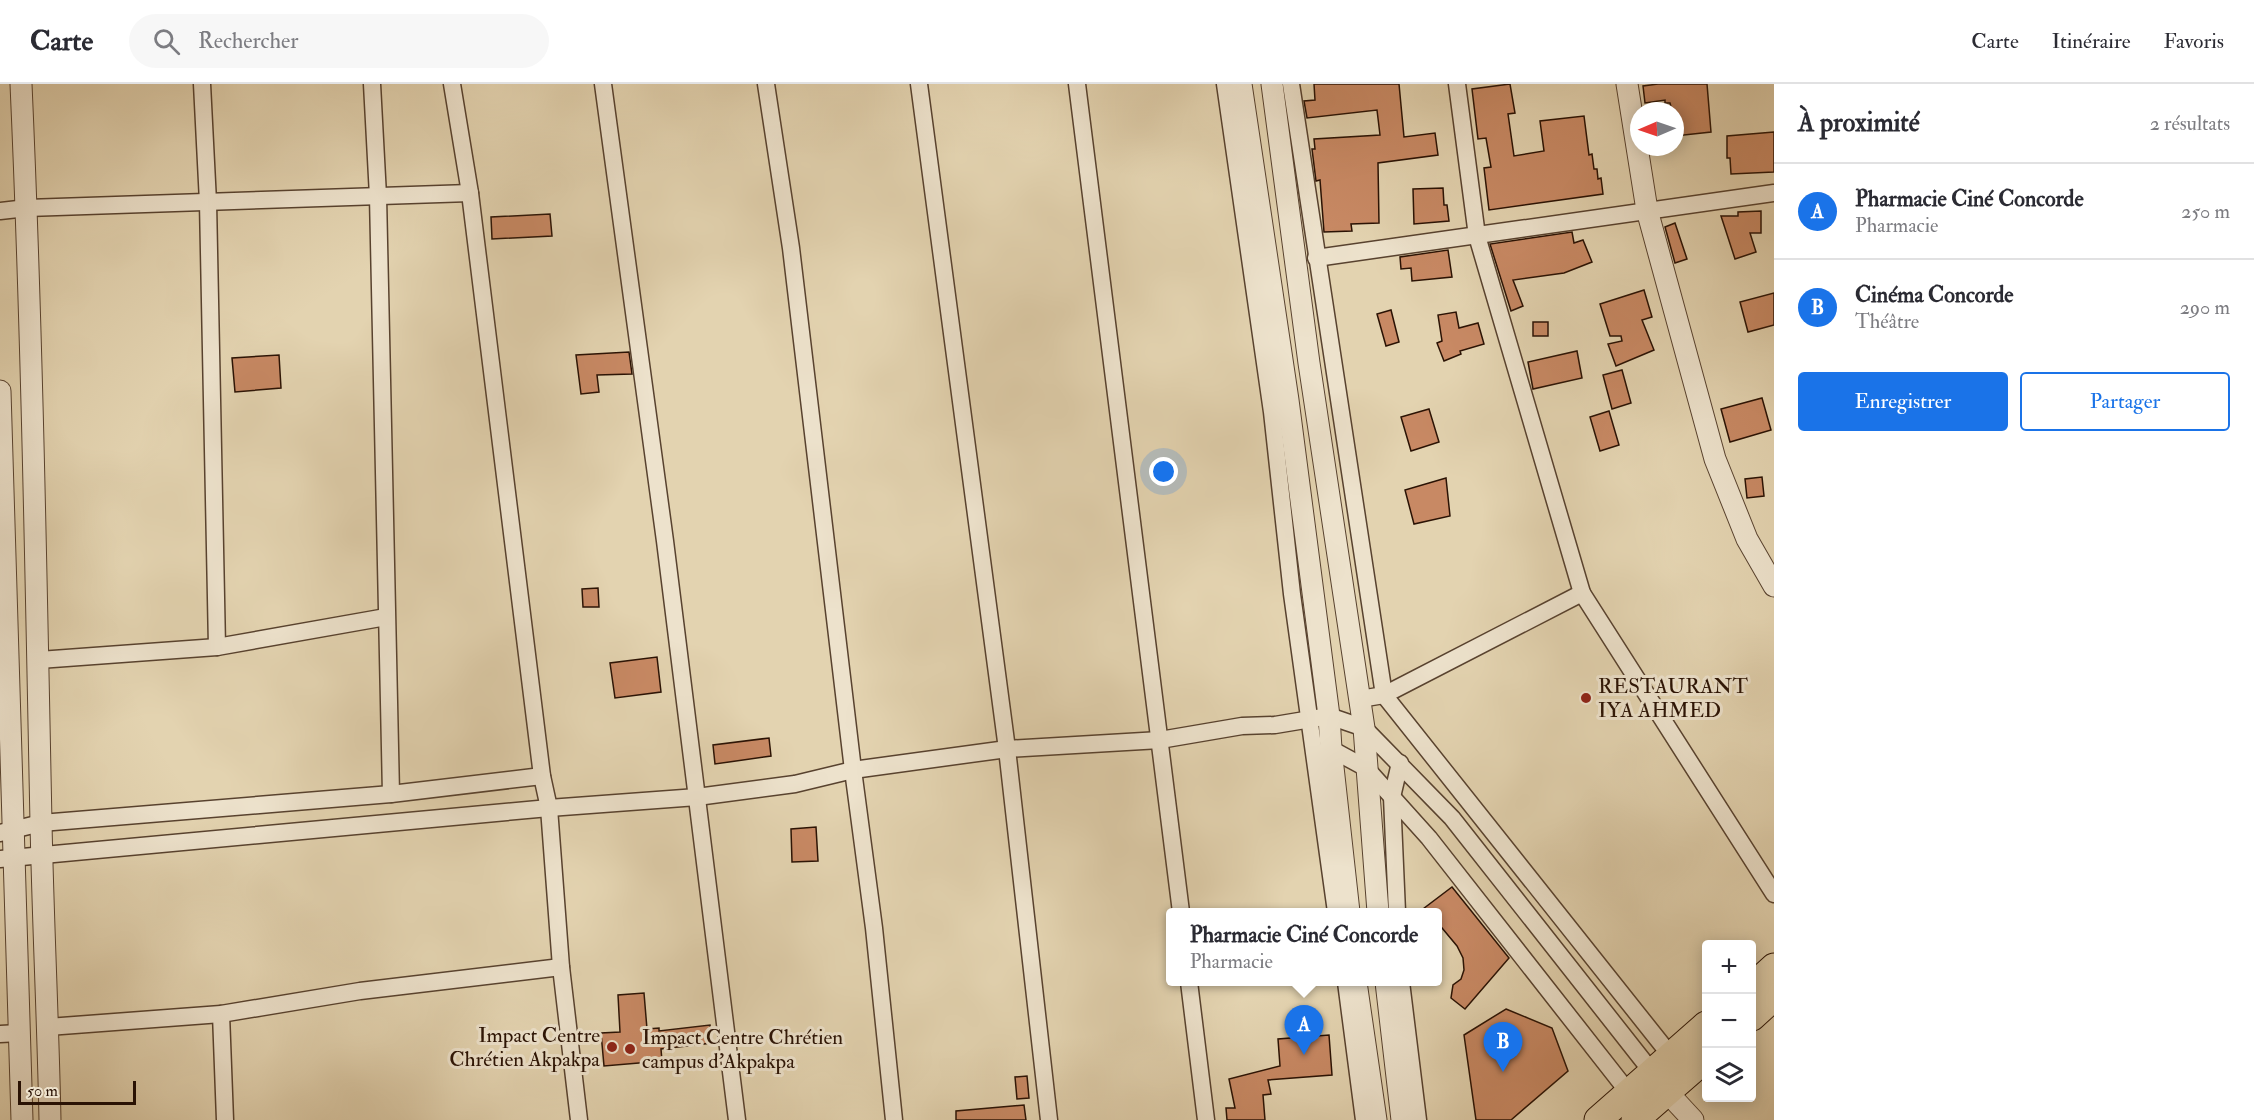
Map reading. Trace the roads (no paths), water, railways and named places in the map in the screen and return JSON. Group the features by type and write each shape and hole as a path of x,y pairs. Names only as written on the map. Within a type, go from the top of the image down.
{"main road":[{"path":"1756,984 1774,968"},
{"path":"1756,1013 1774,997"},
{"path":"1635,1120 1664,1074 1702,1031"},
{"path":"1598,1120 1629,1093 1664,1074 1702,1060"}],"street":[{"path":"21,84 27,208 50,1120"},
{"path":"202,84 208,202 217,647"},
{"path":"372,84 378,196 391,794"},
{"path":"452,84 470,193 542,777 549,808 561,967 579,1120"},
{"path":"603,84 663,529 737,1120"},
{"path":"766,84 793,260 853,770 874,928 894,1120"},
{"path":"919,84 1007,749 1050,1120"},
{"path":"1077,84 1181,908"},
{"path":"1225,84 1272,412 1293,594 1320,718 1331,749 1349,908"},
{"path":"1241,84 1288,400 1320,718 1336,908"},
{"path":"1272,84 1309,363 1364,728 1378,908"},
{"path":"1291,84 1384,695 1664,1074 1693,1120"},
{"path":"1457,84 1477,236 1582,593 1774,894"},
{"path":"1628,84 1647,210 1715,459 1747,539 1774,586"},
{"path":"0,211 27,208 470,193"},
{"path":"1316,258 1774,193"},
{"path":"0,391 10,1034 22,1120"},
{"path":"1360,699 1384,695 1582,593"},
{"path":"39,660 217,647 386,617"},
{"path":"7,859 549,808 697,797 795,784 853,770 1007,749 1160,740 1242,726 1275,725 1320,718 1364,728 1400,763 1452,818 1664,1074"},
{"path":"1331,749 1366,768 1429,838 1629,1093"},
{"path":"1397,908 1392,797 1400,763"},
{"path":"7,831 41,823 391,794 542,777"},
{"path":"48,1027 221,1014 360,991 561,967"},
{"path":"1190,986 1206,1120"},
{"path":"1347,986 1364,1120"},
{"path":"1357,986 1376,1120"},
{"path":"1387,986 1402,1120"},
{"path":"1402,986 1418,1120"},
{"path":"221,1014 225,1120"}],"place":[{"name":"RESTAURANT IYA AHMED","path":"1586,698"},
{"name":"Impact Centre Chrétien Akpakpa","path":"612,1047"},
{"name":"Impact Centre Chrétien campus d'Akpakpa","path":"630,1049"},
{"name":"Pharmacie Ciné Concorde","path":"1304,1055"},
{"name":"Cinéma Concorde","path":"1503,1072"}]}
